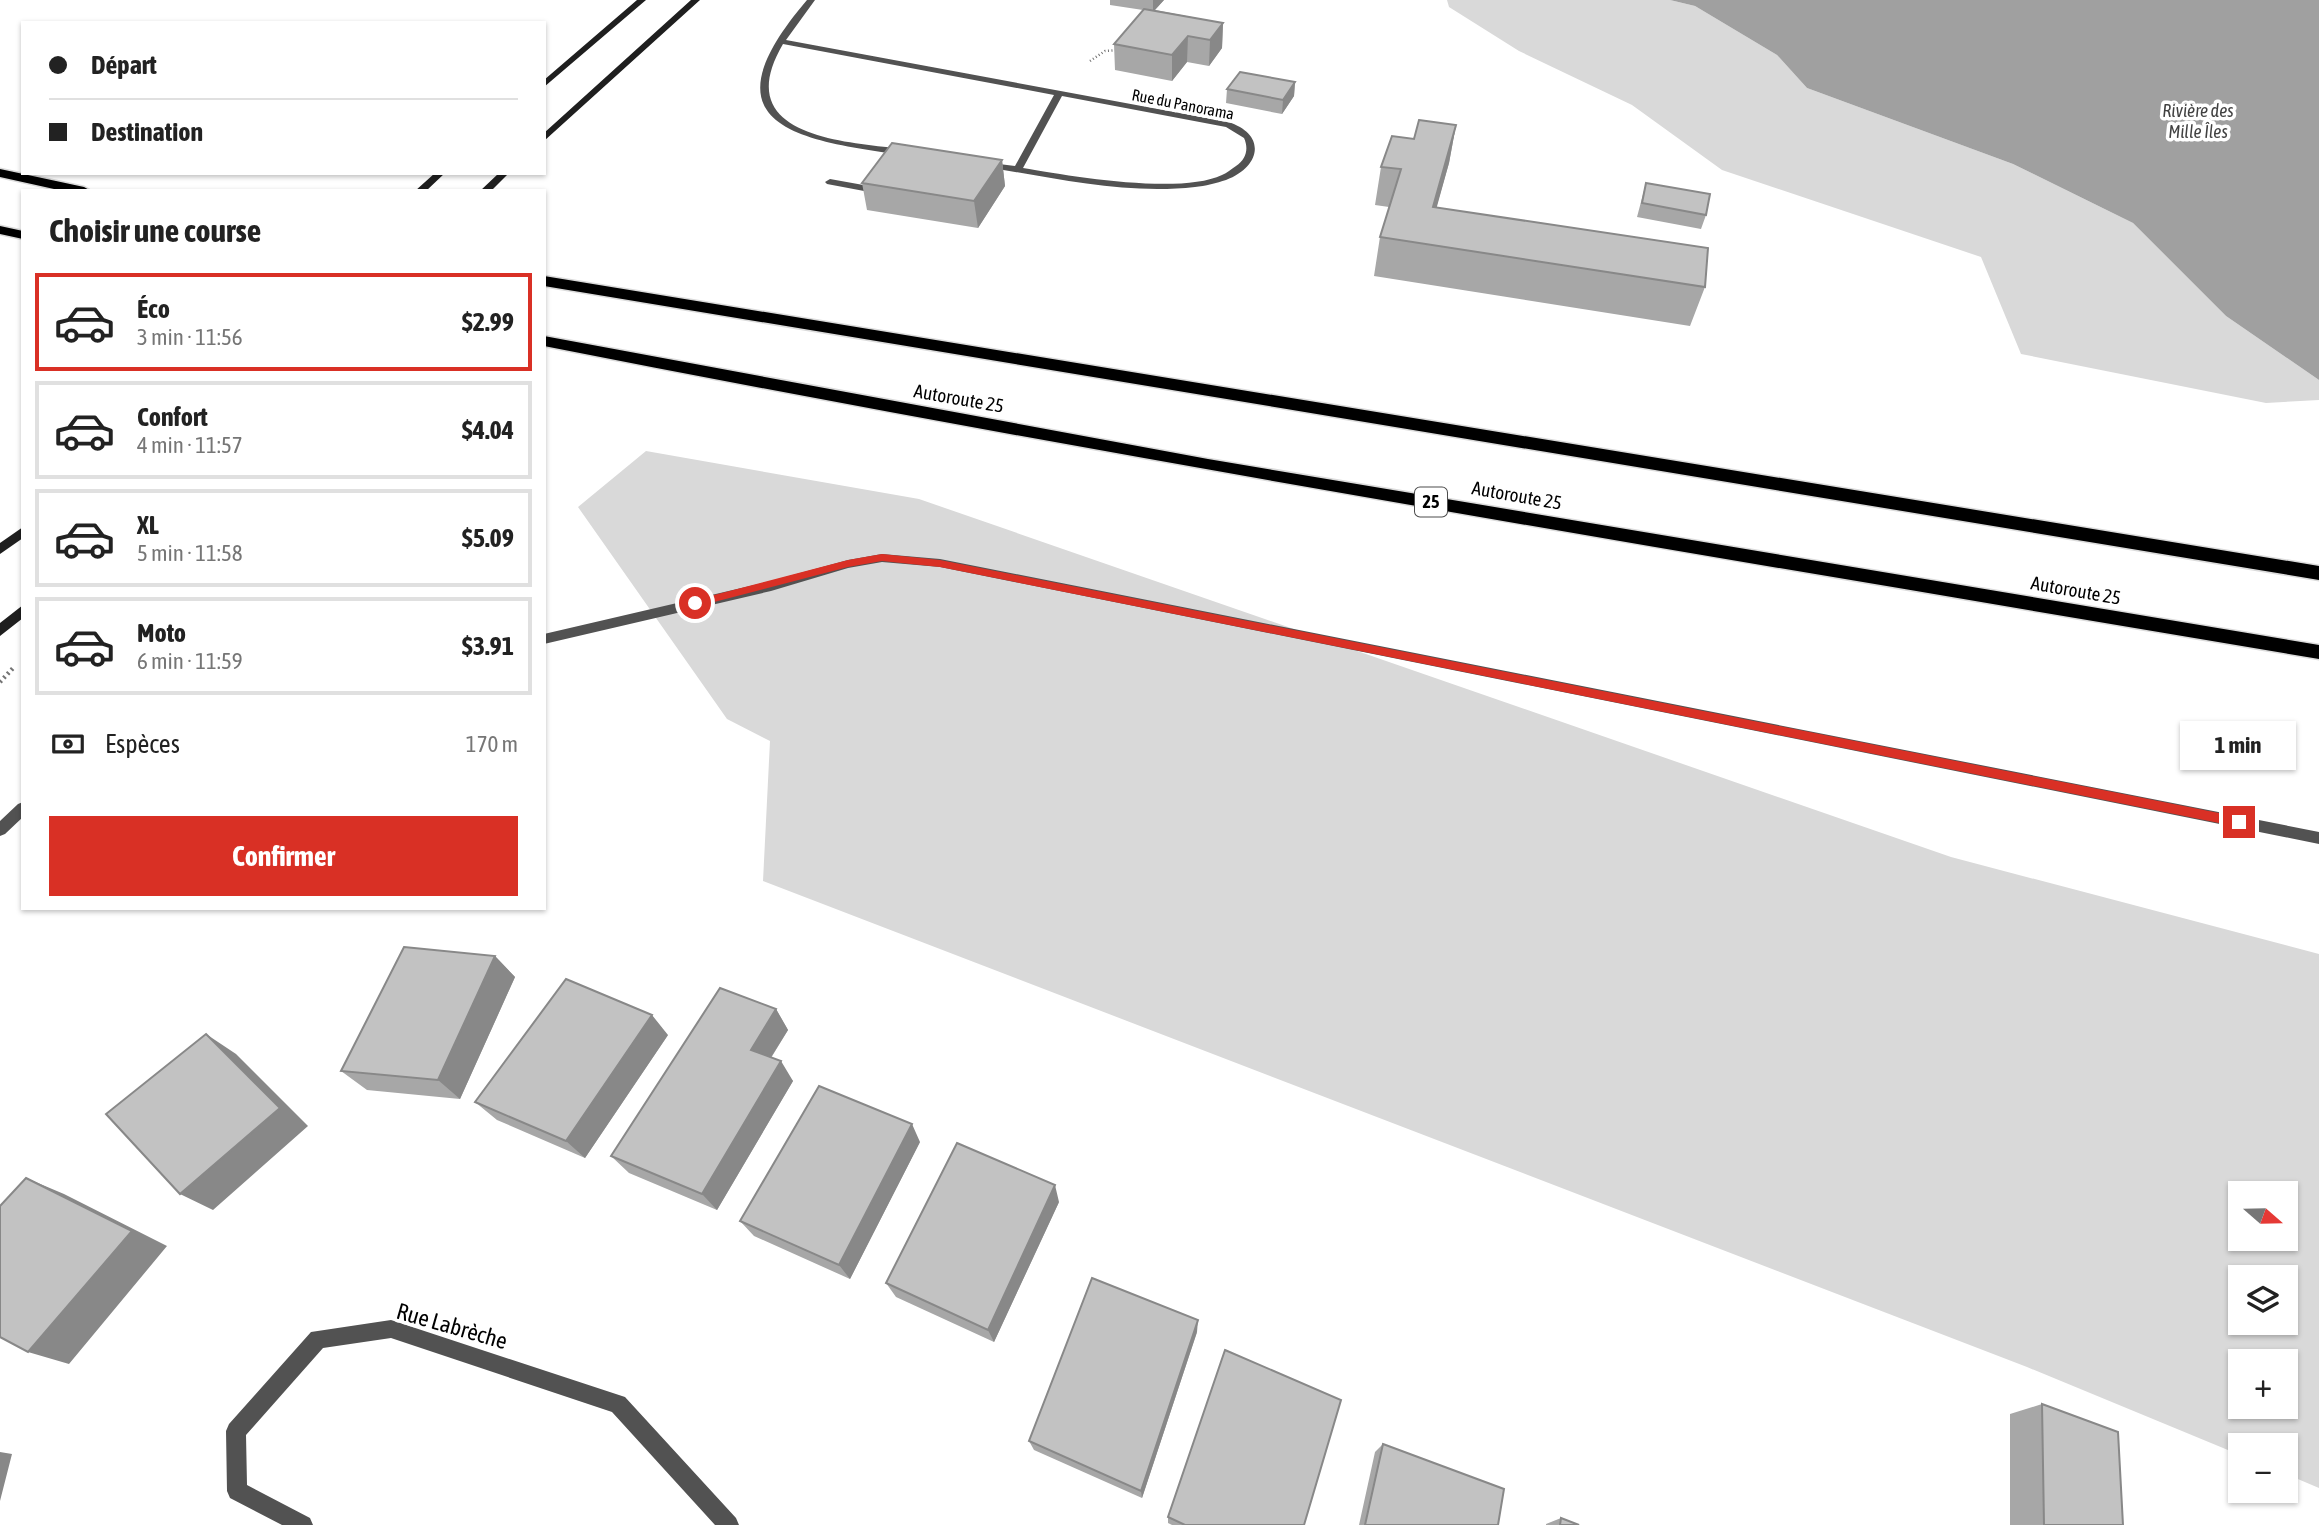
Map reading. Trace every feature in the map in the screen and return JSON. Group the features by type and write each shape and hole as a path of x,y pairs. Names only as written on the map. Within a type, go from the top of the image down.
{"highway":[{"path":"0,173 75,189"},
{"path":"0,230 21,235"},
{"path":"546,281 2319,573"},
{"name":"Autoroute 25","path":"546,341 891,407 1346,487 2319,652"}],"street":[{"path":"546,83 642,0"},
{"path":"546,136 696,0"},
{"path":"811,0 781,41 764,73 761,85 765,107 775,118 792,129 830,141 919,154"},
{"name":"Rue du Panorama","path":"781,41 1228,125 1246,134 1251,140 1252,151 1241,168 1232,174 1200,184 1137,185 980,163"},
{"path":"1018,169 1058,95"},
{"path":"422,189 439,175"},
{"path":"487,189 503,175"},
{"path":"830,182 881,191"},
{"path":"0,551 21,533"},
{"path":"546,639 771,586 848,564 882,558 940,563 2319,838"},
{"path":"0,631 21,612"},
{"path":"0,830 21,809"},
{"name":"Rue Labrèche","path":"303,1525 237,1490 236,1431 317,1339 391,1329 618,1404 729,1525"}],"path":[{"path":"1089,62 1105,51 1124,50"},
{"path":"0,681 21,660"}],"shaded area":[{"path":"1447,0 1670,0 1695,6 1777,55 1807,88 2013,164 2133,223 2226,316 2319,380 2319,400 2266,403 2021,354 1981,257 1722,170 1632,105 1519,51 1449,7"},
{"path":"646,451 919,499 1951,857 2319,954 2319,1488 2298,1479 2298,1433 2228,1433 2228,1450 2027,1367 763,881 770,741 727,719 578,507"}],"water":[{"name":"Rivière des Mille Îles","path":"1670,0 2319,0 2319,380 2226,316 2133,223 2013,164 1807,88 1777,55 1695,6"}],"building":[{"path":"1144,9 1223,23 1210,40 1188,36 1172,55 1114,44"},
{"path":"1240,72 1295,82 1283,100 1227,89"},
{"path":"1419,120 1456,125 1433,207 1708,248 1705,287 1380,237 1401,169 1381,167 1392,136 1414,139"},
{"path":"892,143 1002,160 974,201 862,183"},
{"path":"1646,183 1710,194 1706,215 1642,203"},
{"path":"404,947 495,956 438,1080 341,1071"},
{"path":"566,979 652,1015 566,1141 475,1102"},
{"path":"720,988 776,1009 751,1050 781,1061 702,1194 611,1156"},
{"path":"206,1034 280,1108 180,1194 106,1114"},
{"path":"819,1086 912,1124 839,1265 740,1221"},
{"path":"957,1143 1055,1185 988,1330 886,1283"},
{"path":"26,1178 132,1231 28,1352 0,1337 0,1206"},
{"path":"1092,1278 1198,1320 1141,1491 1029,1441"},
{"path":"1225,1350 1341,1400 1304,1525 1185,1525 1168,1517"},
{"path":"2042,1404 2118,1432 2123,1525 2044,1525"},
{"path":"1383,1444 1504,1489 1498,1525 1365,1525"},
{"path":"1561,1518 1579,1525 1560,1525"}],"route":[{"path":"695,603 771,586 848,564 882,558 940,563 2239,822"}]}
